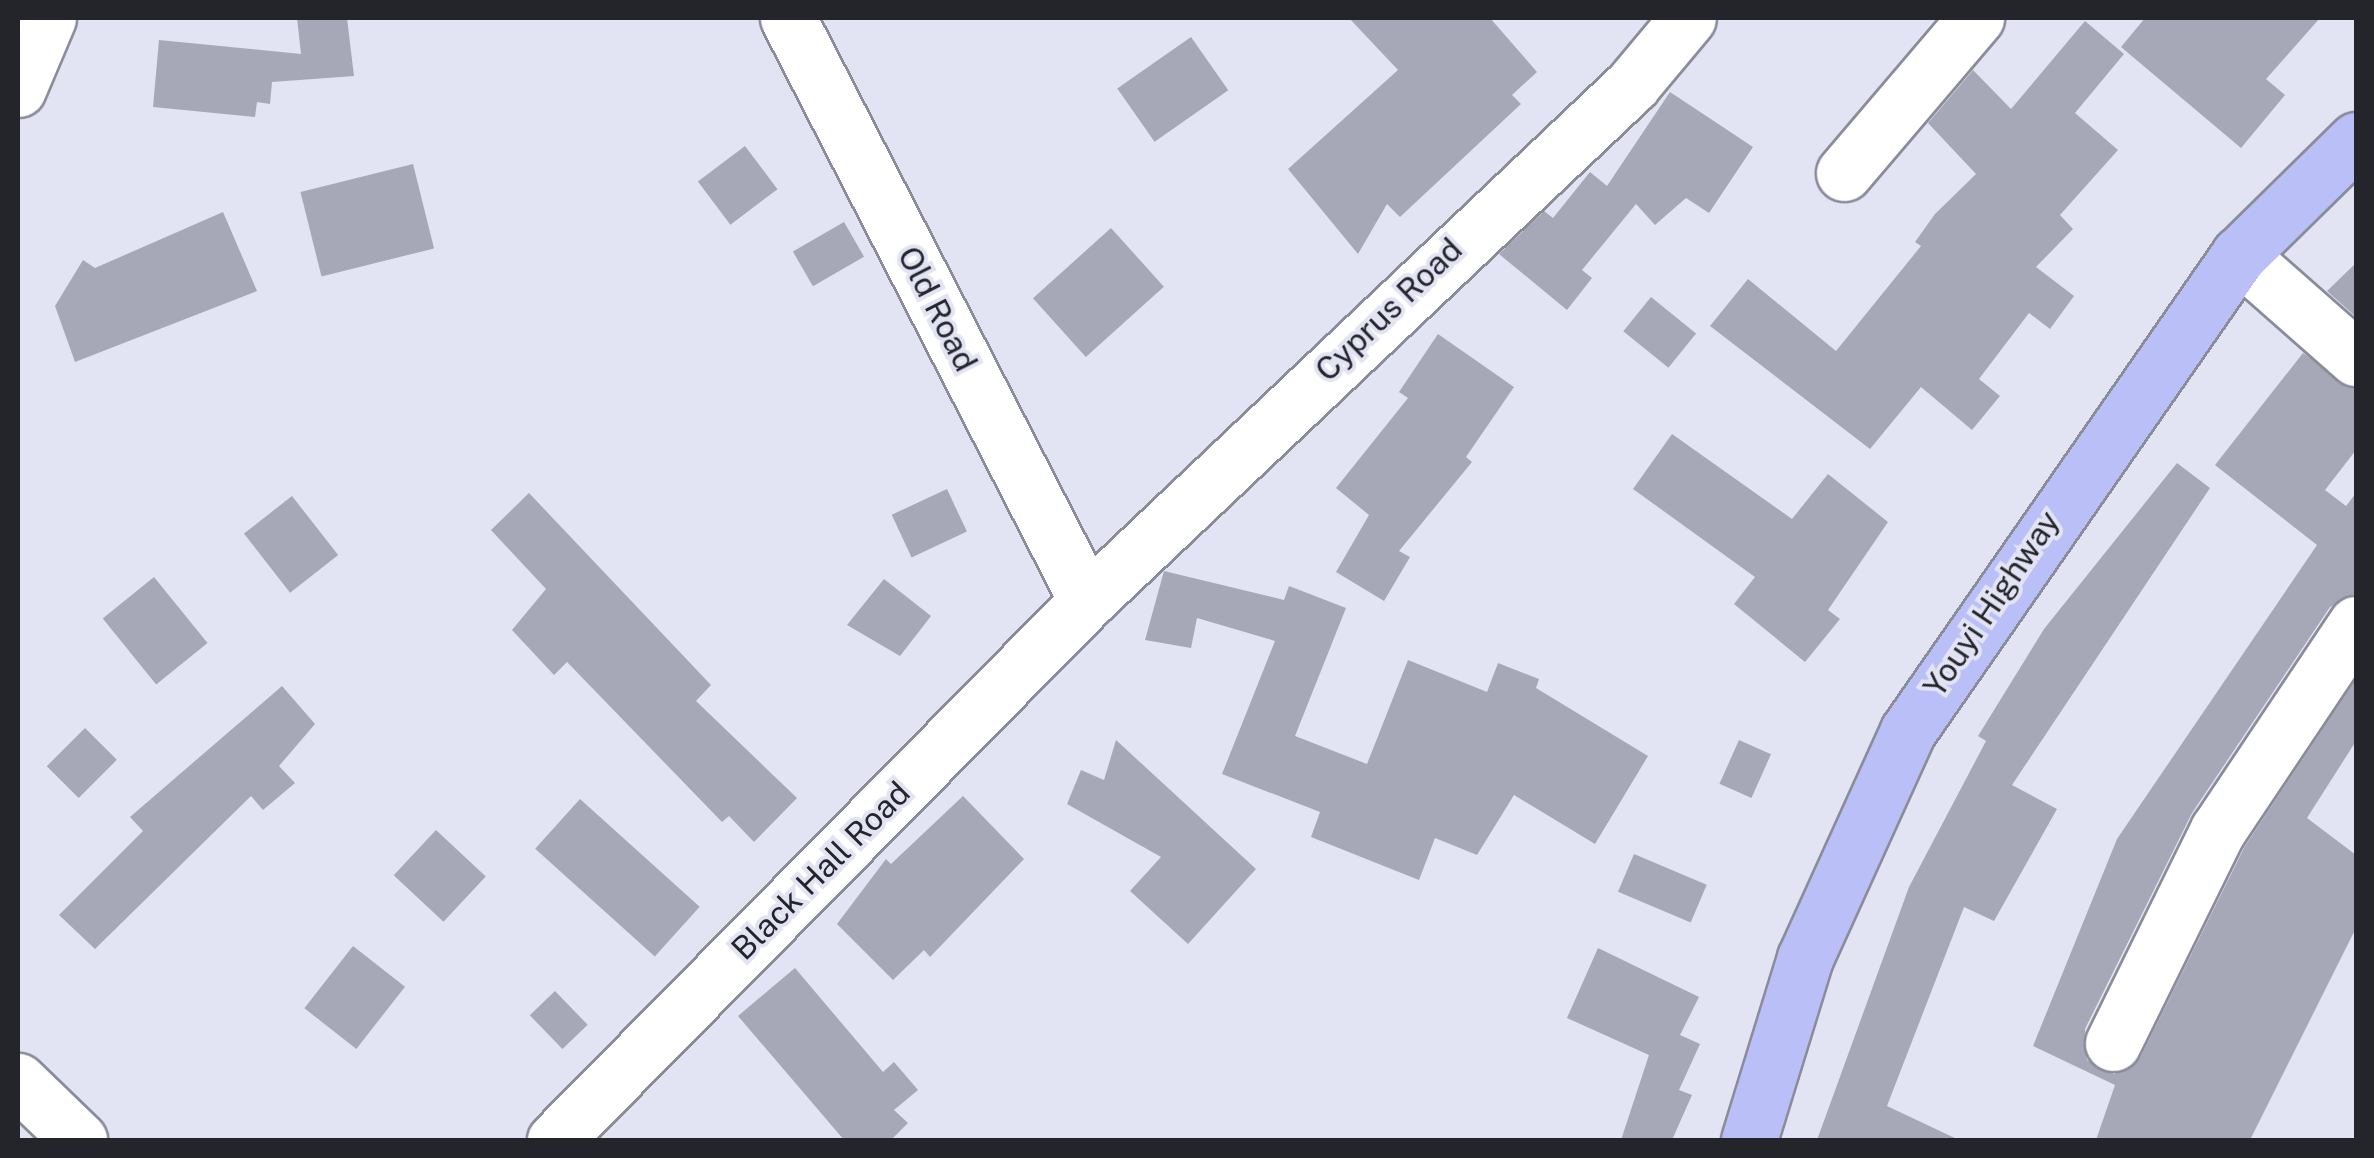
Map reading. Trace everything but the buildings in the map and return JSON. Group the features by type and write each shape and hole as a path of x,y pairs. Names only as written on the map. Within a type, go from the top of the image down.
{"main road":[{"name":"Youyi Highway","path":"1749,1140 1805,958 1908,731 2240,254 2356,140"}],"street":[{"path":"18,89 48,18"},
{"name":"Old Road","path":"788,18 1087,601"},
{"name":"Cyprus Road","path":"1087,601 1632,86 1688,18"},
{"path":"1844,172 1976,18"},
{"path":"2240,254 2356,358"},
{"name":"Black Hall Road","path":"555,1140 1087,601"},
{"path":"2113,1043 2218,830 2356,624"},
{"path":"18,1081 79,1140"}]}
